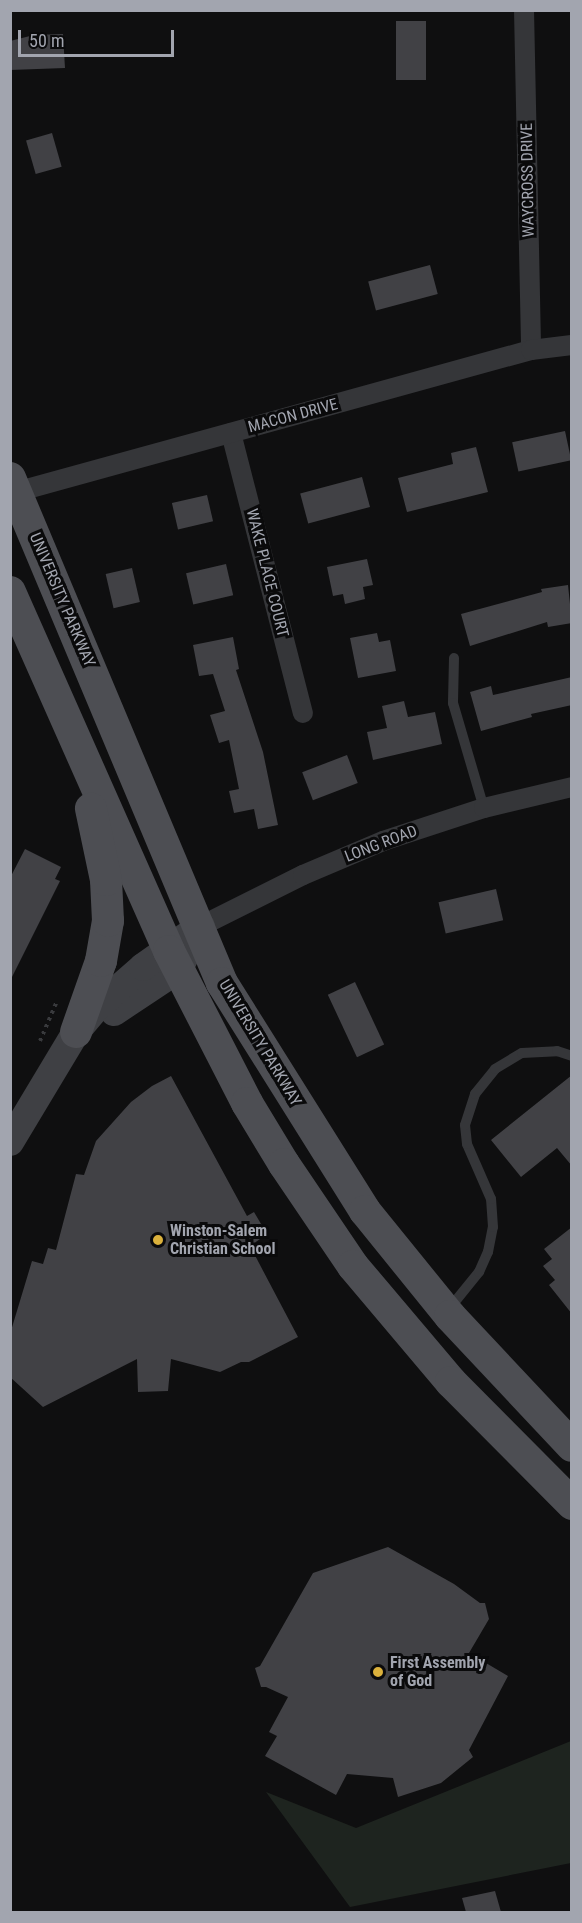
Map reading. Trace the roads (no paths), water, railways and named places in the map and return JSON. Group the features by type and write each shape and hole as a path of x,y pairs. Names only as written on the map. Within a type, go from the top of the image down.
{"main road":[{"name":"UNIVERSITY PARKWAY","path":"13,485 201,926 222,983 297,1106 365,1211 446,1311 572,1446"},
{"name":"UNIVERSITY PARKWAY","path":"10,592 174,960 247,1103 284,1164 354,1266 452,1382 572,1504"},
{"path":"10,1142 76,1032 101,961 108,921 102,860 86,789 87,764"},
{"path":"50,1078 114,1012 174,960 201,926"},
{"path":"76,1032 96,1008 143,967 174,960"}],"street":[{"name":"WAYCROSS DRIVE","path":"524,10 531,350"},
{"name":"MACON DRIVE","path":"13,485 231,433 531,350 572,345"},
{"name":"WAKE PLACE COURT","path":"231,433 303,713"},
{"name":"LONG ROAD","path":"201,926 303,875 383,841 484,808 572,787"}],"lane":[{"path":"454,658 453,703 484,808"},
{"path":"446,1311 479,1272 488,1252 494,1227 491,1199 467,1144 465,1125 475,1094 495,1069 522,1053 557,1051 572,1056"}],"place":[{"name":"Winston-Salem Christian School","path":"158,1240"},
{"name":"First Assembly of God","path":"378,1672"}]}
